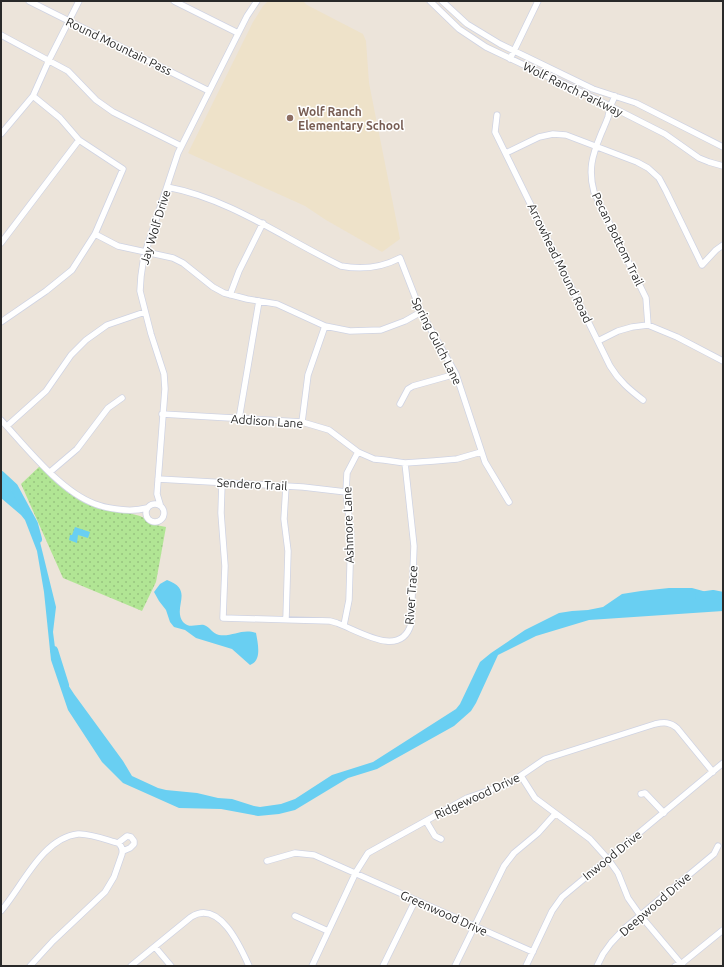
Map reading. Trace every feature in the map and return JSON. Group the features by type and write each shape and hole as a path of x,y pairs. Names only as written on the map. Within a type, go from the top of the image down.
{"street":[{"name":"Round Mountain Pass","path":"29,1 209,91"},
{"path":"1,134 33,96 49,60 79,1"},
{"path":"174,1 238,33"},
{"name":"Jay Wolf Drive","path":"153,503 157,494 164,374 140,291 145,252 181,146 238,33 257,1"},
{"name":"Wolf Ranch Parkway","path":"430,1 465,34 486,47 665,134 699,158 723,166"},
{"name":"Wolf Ranch Parkway","path":"442,1 454,13 495,42 593,89 636,103 723,147"},
{"path":"510,59 538,1"},
{"path":"1,35 68,71 96,100 113,112 181,146"},
{"path":"1,322 46,291 72,270 95,234 123,169 79,140 60,118 33,96"},
{"name":"Pecan Bottom Trail","path":"615,96 596,147 590,170 594,192 646,298 648,325"},
{"name":"Arrowhead Mound Road","path":"497,116 495,132 616,377 643,400"},
{"path":"506,153 539,137 553,134 566,135 637,162 648,168 659,178 702,265 716,250 723,245"},
{"path":"1,243 79,140"},
{"name":"Spring Gulch Lane","path":"167,187 196,193 243,213 341,266 368,268 392,262 400,258 421,312 456,374 481,452 489,471 509,502"},
{"path":"230,295 239,270 263,223"},
{"path":"95,234 118,246 173,258 183,263 213,287 230,295 247,300 277,304 287,307 325,326 355,331 381,330 405,321 421,312"},
{"path":"239,419 259,301"},
{"path":"7,426 46,391 71,355 86,340 107,325 145,312"},
{"path":"598,340 618,331 648,325 677,337 723,361"},
{"path":"302,422 308,375 325,326"},
{"path":"400,404 408,390 413,386 456,374"},
{"path":"50,472 77,449 108,408 122,398"},
{"name":"Addison Lane","path":"162,414 302,422 329,430 358,452 374,458 405,463 434,462 457,459 481,452"},
{"path":"1,420 50,472 69,489 94,504 136,511 147,508 153,503 160,504 165,512 162,520 153,522 136,511"},
{"name":"Ashmore Lane","path":"344,625 349,600 351,534 346,492 347,473 358,452"},
{"name":"River Trace","path":"222,483 221,512 225,566 223,618 330,621 389,642 400,640 407,634 411,624 414,546 405,463"},
{"name":"Sendero Trail","path":"158,479 286,486 346,492"},
{"path":"286,486 284,519 288,551 286,619"},
{"name":"Jay Wolf Drive","path":"157,494 160,504"},
{"path":"146,517 147,508"},
{"name":"Ridgewood Drive","path":"312,966 355,874 368,853 467,798 510,783 534,766 554,755 664,722 673,724 677,728 713,772"},
{"name":"Inwood Drive","path":"526,966 552,911 558,902 572,888 723,763"},
{"path":"521,776 535,798 590,839 608,859 618,873 628,898 640,915 682,965"},
{"path":"641,794 645,793 664,813"},
{"path":"455,966 498,877 509,859 538,833 556,814"},
{"path":"426,821 435,836 441,840"},
{"path":"1,911 46,852 65,838 79,834 118,843 123,851"},
{"path":"30,966 53,940 105,892 114,878 123,851 132,846 134,841 131,837 127,836 118,843"},
{"name":"Deepwood Drive","path":"597,966 603,954 617,935 714,854 718,846"},
{"name":"Greenwood Drive","path":"267,861 295,853 314,855 533,952"},
{"path":"383,966 415,901"},
{"path":"131,966 194,915 201,913 211,914 222,922 238,942 249,966"},
{"path":"296,916 328,931"},
{"path":"675,966 682,965 723,930"},
{"path":"155,947 171,966"}],"shaded area":[{"name":"Wolf Ranch Elementary School","path":"268,1 303,1 307,5 363,34 366,41 369,83 400,239 382,252 326,220 305,206 188,153 253,22"}],"green space":[{"path":"40,466 60,486 83,501 104,508 140,516 151,524 166,527 156,582 142,611 63,578 21,484"}],"water":[{"path":"1,477 28,510 40,542 56,607 53,632 57,663 61,674 132,776 166,790 197,793 218,798 232,799 260,807 281,804 295,799 332,775 373,762 456,709 460,704 480,662 525,630 559,613 603,607 622,594 669,588 692,588 711,595 723,595 723,611 589,620 536,636 498,655 476,703 471,711 454,726 377,769 348,778 295,810 279,814 258,816 221,809 179,808 123,783 102,762 68,710 51,660 44,592 37,551 25,520 1,498"},
{"path":"75,527 90,532 88,538 78,535 77,543 69,540"},
{"path":"167,580 175,584 180,589 180,616 185,624 190,626 204,625 219,635 229,635 246,631 256,633 258,642 258,656 254,663 250,665 232,649 196,638 185,630 174,627 170,622 166,610 154,592 160,584"}],"waterway":[{"path":"1,475 14,487 34,524 38,539"},
{"path":"699,596 713,594 723,596"},
{"path":"54,650 65,685"}],"place":[{"name":"Wolf Ranch Elementary School","path":"290,118"}]}
